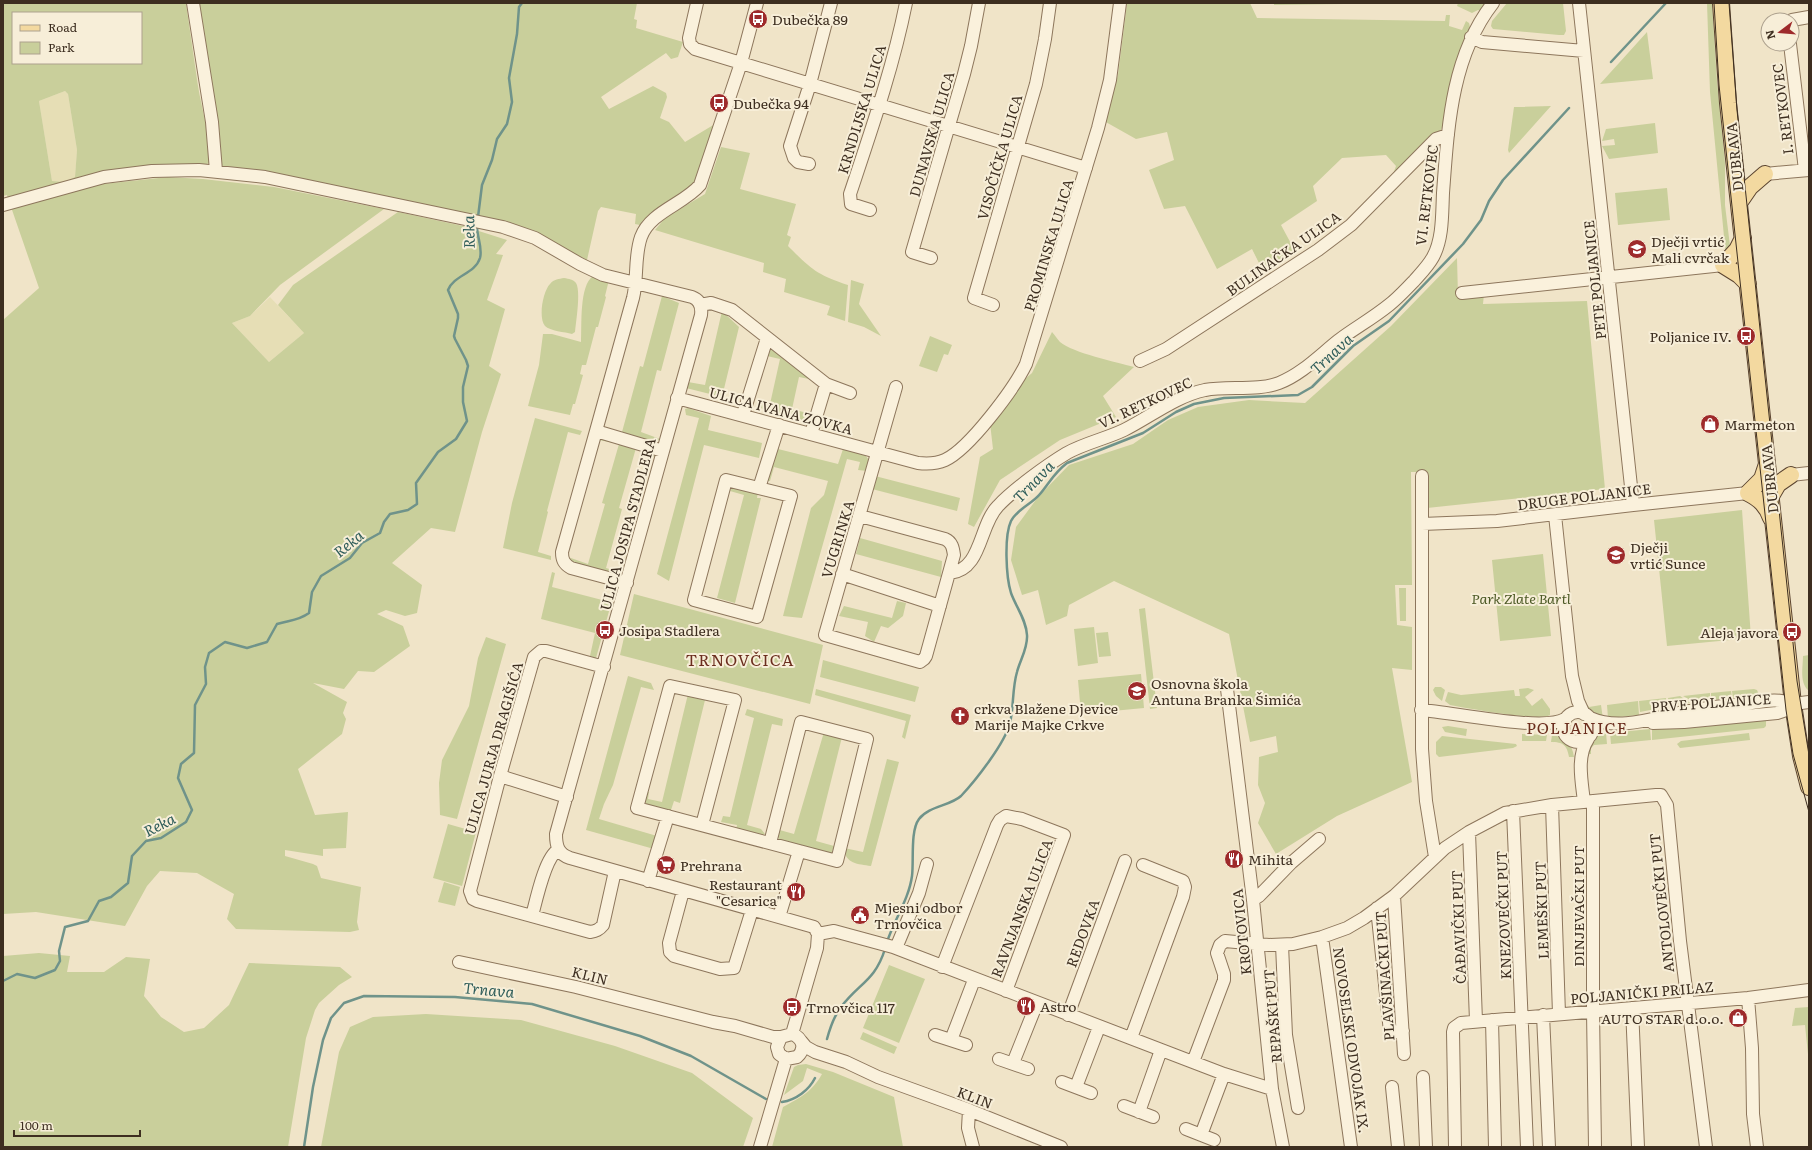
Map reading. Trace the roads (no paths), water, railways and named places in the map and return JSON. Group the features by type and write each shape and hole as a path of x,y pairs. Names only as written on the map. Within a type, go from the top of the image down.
{"main road":[{"name":"DUBRAVA","path":"1721,3 1726,81 1734,159 1793,704 1801,756 1809,787"},
{"path":"1734,159 1739,166 1748,171 1765,174"},
{"path":"1739,203 1750,187 1765,174"},
{"path":"1743,238 1737,250 1723,265 1739,275 1748,284"},
{"path":"1774,525 1764,504 1754,496 1748,494 1762,479 1767,463 1774,469 1791,475"},
{"path":"1771,496 1778,484 1791,475"}],"street":[{"path":"193,3 212,122 216,171"},
{"path":"697,3 689,38 690,44 695,49 1086,168"},
{"path":"627,583 566,566 562,558 562,552 633,298 636,283 636,259 644,229 655,219 693,193 700,185 706,172 741,63 757,3"},
{"path":"809,164 798,162 794,158 790,146 810,84 831,3"},
{"name":"KRNDIJSKA ULICA","path":"870,210 851,204 850,194 879,106 898,39 906,3"},
{"name":"DUNAVSKA ULICA","path":"932,258 912,252 969,53 979,3"},
{"name":"VISOČIČKA ULICA","path":"993,305 974,298 1036,84 1045,39 1050,3"},
{"name":"PROMINSKA ULICA","path":"938,462 945,460 960,450 987,420 1019,378 1026,364 1086,168 1110,80 1120,3"},
{"path":"1448,135 1460,64 1471,37 1493,3"},
{"name":"PETE POLJANICE","path":"1579,3 1610,278 1633,504"},
{"path":"1471,37 1482,42 1584,51"},
{"name":"I. RETKOVEC","path":"1791,52 1807,170"},
{"name":"BULINAČKA ULICA","path":"1140,361 1166,349 1318,250 1351,225 1436,139 1448,135"},
{"name":"VI. RETKOVEC","path":"950,573 962,569 977,551 984,528 998,506 1064,455 1122,431 1175,401 1191,394 1217,389 1266,386 1280,383 1307,367 1340,340 1393,302 1425,269 1438,248 1448,135"},
{"path":"1765,174 1807,170"},
{"path":"9,203 104,177 152,171 216,171 265,177 503,227 535,238 587,268 614,278 692,297 700,305 711,303 732,310 826,384 850,393"},
{"path":"1462,293 1723,265"},
{"name":"ULICA JOSIPA STADLERA","path":"558,850 556,834 604,667 701,315 700,305"},
{"path":"743,415 767,338"},
{"path":"811,434 826,384"},
{"path":"878,452 896,387"},
{"name":"ULICA IVANA ZOVKA","path":"677,398 918,463 925,464 938,462"},
{"path":"759,488 778,425"},
{"path":"596,431 663,451"},
{"name":"VUGRINKA","path":"878,452 825,635 920,662 926,656 940,606"},
{"path":"1791,475 1809,473"},
{"path":"1422,476 1421,710 1424,780 1435,857"},
{"path":"726,480 759,488 791,496 757,617 694,600 726,480"},
{"name":"DRUGE POLJANICE","path":"1422,524 1497,521 1555,515 1633,504 1748,494"},
{"path":"1555,515 1572,676 1578,701 1593,727 1583,748 1581,769"},
{"path":"842,574 940,606 954,555 954,549 948,541 860,516"},
{"name":"ULICA JURJA DRAGIŠIĆA","path":"532,916 477,901 471,896 470,886 534,657 537,653 546,651 604,667"},
{"path":"1572,676 1571,707 1563,728 1567,738 1575,749 1581,769"},
{"path":"702,825 735,700 670,686 637,808 837,861 867,739 801,722 770,843"},
{"name":"KROTOVICA","path":"1227,689 1253,900 1272,1089 1283,1147"},
{"name":"PRVE POLJANICE","path":"1589,738 1601,730 1623,724 1639,722 1697,709 1769,700 1786,701 1793,704"},
{"path":"1793,704 1809,702"},
{"path":"1421,710 1529,723 1556,723 1575,712 1587,716"},
{"name":"PRVE POLJANICE","path":"1587,716 1600,722 1623,724"},
{"path":"1529,723 1578,742 1589,738"},
{"name":"DINJEVAČKI PUT","path":"1581,769 1588,801 1595,1147"},
{"path":"500,776 567,797"},
{"name":"ANTOLOVEČKI PUT","path":"1588,801 1656,795 1661,796 1667,805 1673,882 1706,1147"},
{"path":"1193,1062 1224,980 1224,974 1218,952 1220,945 1225,941 1257,944 1293,944 1322,937 1347,928 1364,918 1394,896 1435,857 1469,832 1496,817 1514,811 1588,801"},
{"name":"LEMEŠKI PUT","path":"1552,805 1559,1014"},
{"name":"KNEZOVEČKI PUT","path":"1514,811 1527,1147"},
{"path":"648,881 668,816"},
{"name":"RAVNJANSKA ULICA","path":"942,967 1000,820 1003,817 1011,816 1064,835 1006,991"},
{"name":"ČAĐAVIČKI PUT","path":"1469,832 1476,1021"},
{"path":"1253,900 1259,896 1291,863 1320,839"},
{"path":"615,871 603,925 600,929 590,932 532,916 549,860 554,852 558,850 570,858 814,927 818,934 817,948 791,1037 778,1043 787,1055"},
{"path":"779,917 799,851"},
{"name":"REDOVKA","path":"1068,1015 1125,861"},
{"path":"894,948 919,893 927,864"},
{"path":"1131,1038 1183,897 1185,887 1183,881 1143,865"},
{"path":"683,891 669,948 670,952 674,956 720,969 734,968 752,910"},
{"name":"PLAVŠINAČKI PUT","path":"1394,896 1404,1054"},
{"path":"1377,908 1390,1032 1403,1031"},
{"path":"818,934 834,932 894,948 974,980 1224,1074 1272,1089"},
{"name":"NOVOSELSKI ODVOJAK IX.","path":"1322,937 1351,1147"},
{"name":"REPAŠKI PUT","path":"1282,945 1286,1035 1298,1108"},
{"name":"KLIN","path":"459,962 576,987 713,1022 735,1026 768,1036 791,1037 812,1051 846,1062 878,1077"},
{"path":"951,1040 974,980"},
{"name":"POLJANIČKI PRILAZ","path":"1455,1147 1453,1032 1454,1028 1462,1023 1748,998 1809,990"},
{"path":"1748,998 1752,1048 1753,1114 1757,1147"},
{"path":"1014,1063 1037,1003"},
{"path":"1632,1008 1638,1147"},
{"path":"1543,1015 1549,1147"},
{"path":"1492,1020 1495,1147"},
{"name":"KLIN","path":"713,1022 731,1032 763,1041 787,1055 806,1057 878,1077 969,1110 1061,1147"},
{"path":"1076,1087 1099,1027"},
{"path":"935,1035 966,1045"},
{"path":"760,1147 787,1055 802,1048 791,1037"},
{"path":"1139,1112 1161,1050"},
{"path":"999,1058 1028,1069"},
{"path":"1200,1135 1224,1074"},
{"path":"1422,1077 1426,1147"},
{"path":"1062,1082 1091,1092"},
{"path":"1392,1087 1398,1147"},
{"path":"1124,1106 1152,1116"},
{"path":"969,1110 968,1128 973,1147"},
{"path":"1186,1130 1214,1140"}],"waterway":[{"name":"Reka","path":"478,217 482,185 492,160 497,139 507,124 512,102 509,78 517,34 519,7 522,3"},
{"name":"Trnava","path":"1611,62 1666,3"},
{"name":"Trnava","path":"887,942 905,901 910,885 913,870 913,838 916,824 928,811 951,802 961,796 982,771 996,751 1010,723 1015,678 1027,640 1025,624 1011,593 1008,577 1006,557 1007,536 1011,521 1014,517 1037,498 1055,474 1067,463 1143,433 1176,412 1194,404 1224,398 1298,395 1312,387 1353,346 1389,321 1463,244 1481,220 1489,201 1503,180 1569,108"},
{"name":"Reka","path":"3,981 17,974 35,978 55,970 60,961 59,951 65,927 88,921 99,901 111,897 128,883 132,856 146,841 161,838 186,822 192,810 178,778 181,764 194,753 195,705 206,684 205,667 209,653 225,642 247,648 267,642 277,624 305,616 309,613 312,592 321,576 350,558 362,543 380,533 384,522 390,514 408,510 417,504 416,483 438,452 456,439 467,421 463,402 463,387 468,366 454,336 458,314 448,290 455,281 474,268 480,258 481,250 477,232 477,224"},
{"name":"Trnava","path":"827,1039 832,1022 839,1011 848,999 871,975 881,960 885,949"},
{"name":"Trnava","path":"304,1147 313,1087 323,1040 331,1018 344,1003 364,996 455,997 532,1004 640,1036 691,1056 766,1099"},
{"name":"Trnava","path":"782,1102 802,1094 815,1078"}],"tram line":[{"path":"1714,3 1719,85 1786,710 1793,754 1809,812"},
{"path":"1729,3 1737,110 1797,681 1809,755"}],"place":[{"name":"Dubečka 89","path":"758,19"},
{"name":"Dubečka 94","path":"719,103"},
{"name":"Dječji vrtić Mali cvrčak","path":"1637,249"},
{"name":"Poljanice IV.","path":"1746,336"},
{"name":"Marmeton","path":"1710,424"},
{"name":"Dječji vrtić Sunce","path":"1616,555"},
{"name":"Josipa Stadlera","path":"605,630"},
{"name":"Aleja javora","path":"1792,632"},
{"name":"Osnovna škola Antuna Branka Šimića","path":"1137,691"},
{"name":"crkva Blažene Djevice Marije Majke Crkve","path":"960,716"},
{"name":"Mihita","path":"1234,859"},
{"name":"Prehrana","path":"666,865"},
{"name":"Restaurant \"Cesarica\"","path":"796,892"},
{"name":"Mjesni odbor Trnovčica","path":"860,915"},
{"name":"Astro","path":"1026,1006"},
{"name":"Trnovčica 117","path":"792,1007"},
{"name":"AUTO STAR d.o.o.","path":"1738,1018"}],"district":[{"name":"TRNOVČICA","path":"740,659"},
{"name":"POLJANICE","path":"1577,727"}],"park label":[{"name":"Park Zlate Bartl","path":"1521,598"}]}
